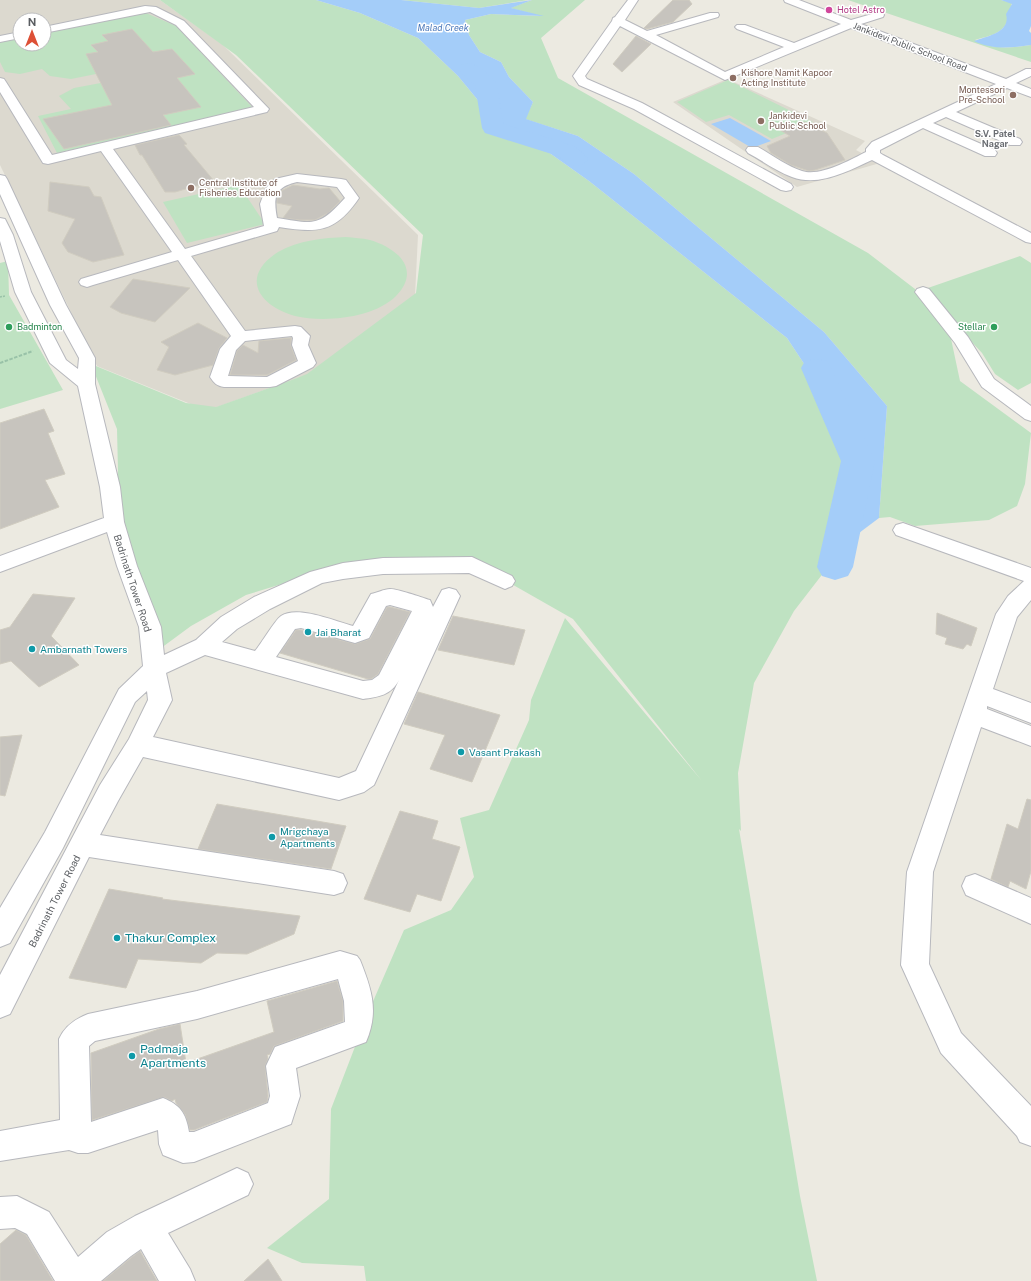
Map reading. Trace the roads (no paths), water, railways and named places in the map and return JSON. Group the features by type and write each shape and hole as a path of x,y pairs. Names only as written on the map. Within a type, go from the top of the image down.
{"street":[{"path":"633,0 617,20 579,76 583,82 638,106 786,187"},
{"name":"Jankidevi Public School Road","path":"789,0 1031,93"},
{"path":"2,89 14,105 48,160 263,108 180,23 152,10 145,10 52,28"},
{"path":"645,35 714,15"},
{"path":"617,20 725,76 850,24 879,15"},
{"path":"741,27 794,47"},
{"path":"0,39 12,37"},
{"path":"1030,72 877,145 873,149 874,154 878,158 1031,239"},
{"path":"0,109 14,105"},
{"path":"946,112 1015,142"},
{"path":"922,124 990,153"},
{"path":"104,146 240,336"},
{"path":"753,150 794,173 810,177 850,164 874,154"},
{"path":"87,282 272,228 267,204 273,188 280,182 297,178 341,182 352,198 330,222 322,225 312,226 271,221"},
{"name":"Badrinath Tower Road","path":"0,180 58,304 87,358 86,384 110,487 114,522 126,566 150,627 154,669 160,700 137,746 109,793 0,1004"},
{"path":"2,231 5,255 59,363 86,384"},
{"path":"923,292 962,340 988,383 1031,415"},
{"path":"295,331 302,336 300,345 307,363 270,382 224,382 219,376 228,349 240,336 295,331"},
{"path":"0,564 114,522"},
{"path":"903,530 1031,576"},
{"path":"0,934 54,840 127,696 154,669 204,646 229,623 262,603 317,577 343,571 384,566 472,565 506,581"},
{"path":"1031,587 1016,602 1007,614 920,872 915,965 951,1043 1028,1125 1031,1131"},
{"path":"204,646 261,662 363,690 377,688 387,681 423,611 422,606 390,596 379,600 361,632 355,634 301,620 288,622 261,662"},
{"path":"137,746 151,747 339,789 355,784 365,778 450,596"},
{"path":"977,704 1031,713"},
{"path":"977,704 1031,736"},
{"path":"83,844 334,883"},
{"path":"975,886 1031,911"},
{"path":"340,965 347,966 350,970 361,1014 360,1024 356,1032 285,1057 281,1066 285,1096 280,1113 194,1147 183,1148 174,1144 172,1120 163,1113 88,1138 78,1138 76,1133 74,1039 88,1028 197,1005 340,965"},
{"path":"0,1146 76,1133"},
{"path":"0,1213 17,1212 38,1223 68,1271 84,1275 119,1244 146,1227 236,1184"},
{"path":"146,1227 178,1281"}],"water":[{"name":"Malad Creek","path":"316,0 401,0 479,8 532,0 511,8 544,16 491,14 465,20 469,35 480,52 501,62 509,77 533,102 526,119 578,136 634,174 824,332 887,406 879,518 843,545 842,421 787,338 589,181 541,147 495,121 458,76 418,38 360,13"},
{"path":"1001,0 1031,0 1031,26 1029,31 1031,33 1031,45 995,47 974,41 992,35 1002,29 1005,25 1007,20 1006,14 1012,4"},
{"path":"730,118 771,141 752,148 711,124"}],"waterway":[{"path":"468,69 485,83 493,128 566,151 576,159"},
{"path":"816,368 858,461 835,567"}],"place":[{"name":"Hotel Astro","path":"829,10"},
{"name":"Kishore Namit Kapoor Acting Institute","path":"733,78"},
{"name":"Montessori Pre-School","path":"1013,95"},
{"name":"Jankidevi Public School","path":"761,121"},
{"name":"Central Institute of Fisheries Education","path":"191,188"},
{"name":"Badminton","path":"9,327"},
{"name":"Stellar","path":"994,327"},
{"name":"Jai Bharat","path":"308,632"},
{"name":"Ambarnath Towers","path":"32,649"},
{"name":"Vasant Prakash","path":"461,752"},
{"name":"Mrigchaya Apartments","path":"272,837"},
{"name":"Thakur Complex","path":"117,938"},
{"name":"Padmaja Apartments","path":"132,1056"}],"district":[{"name":"S.V. Patel Nagar","path":"995,140"}]}
